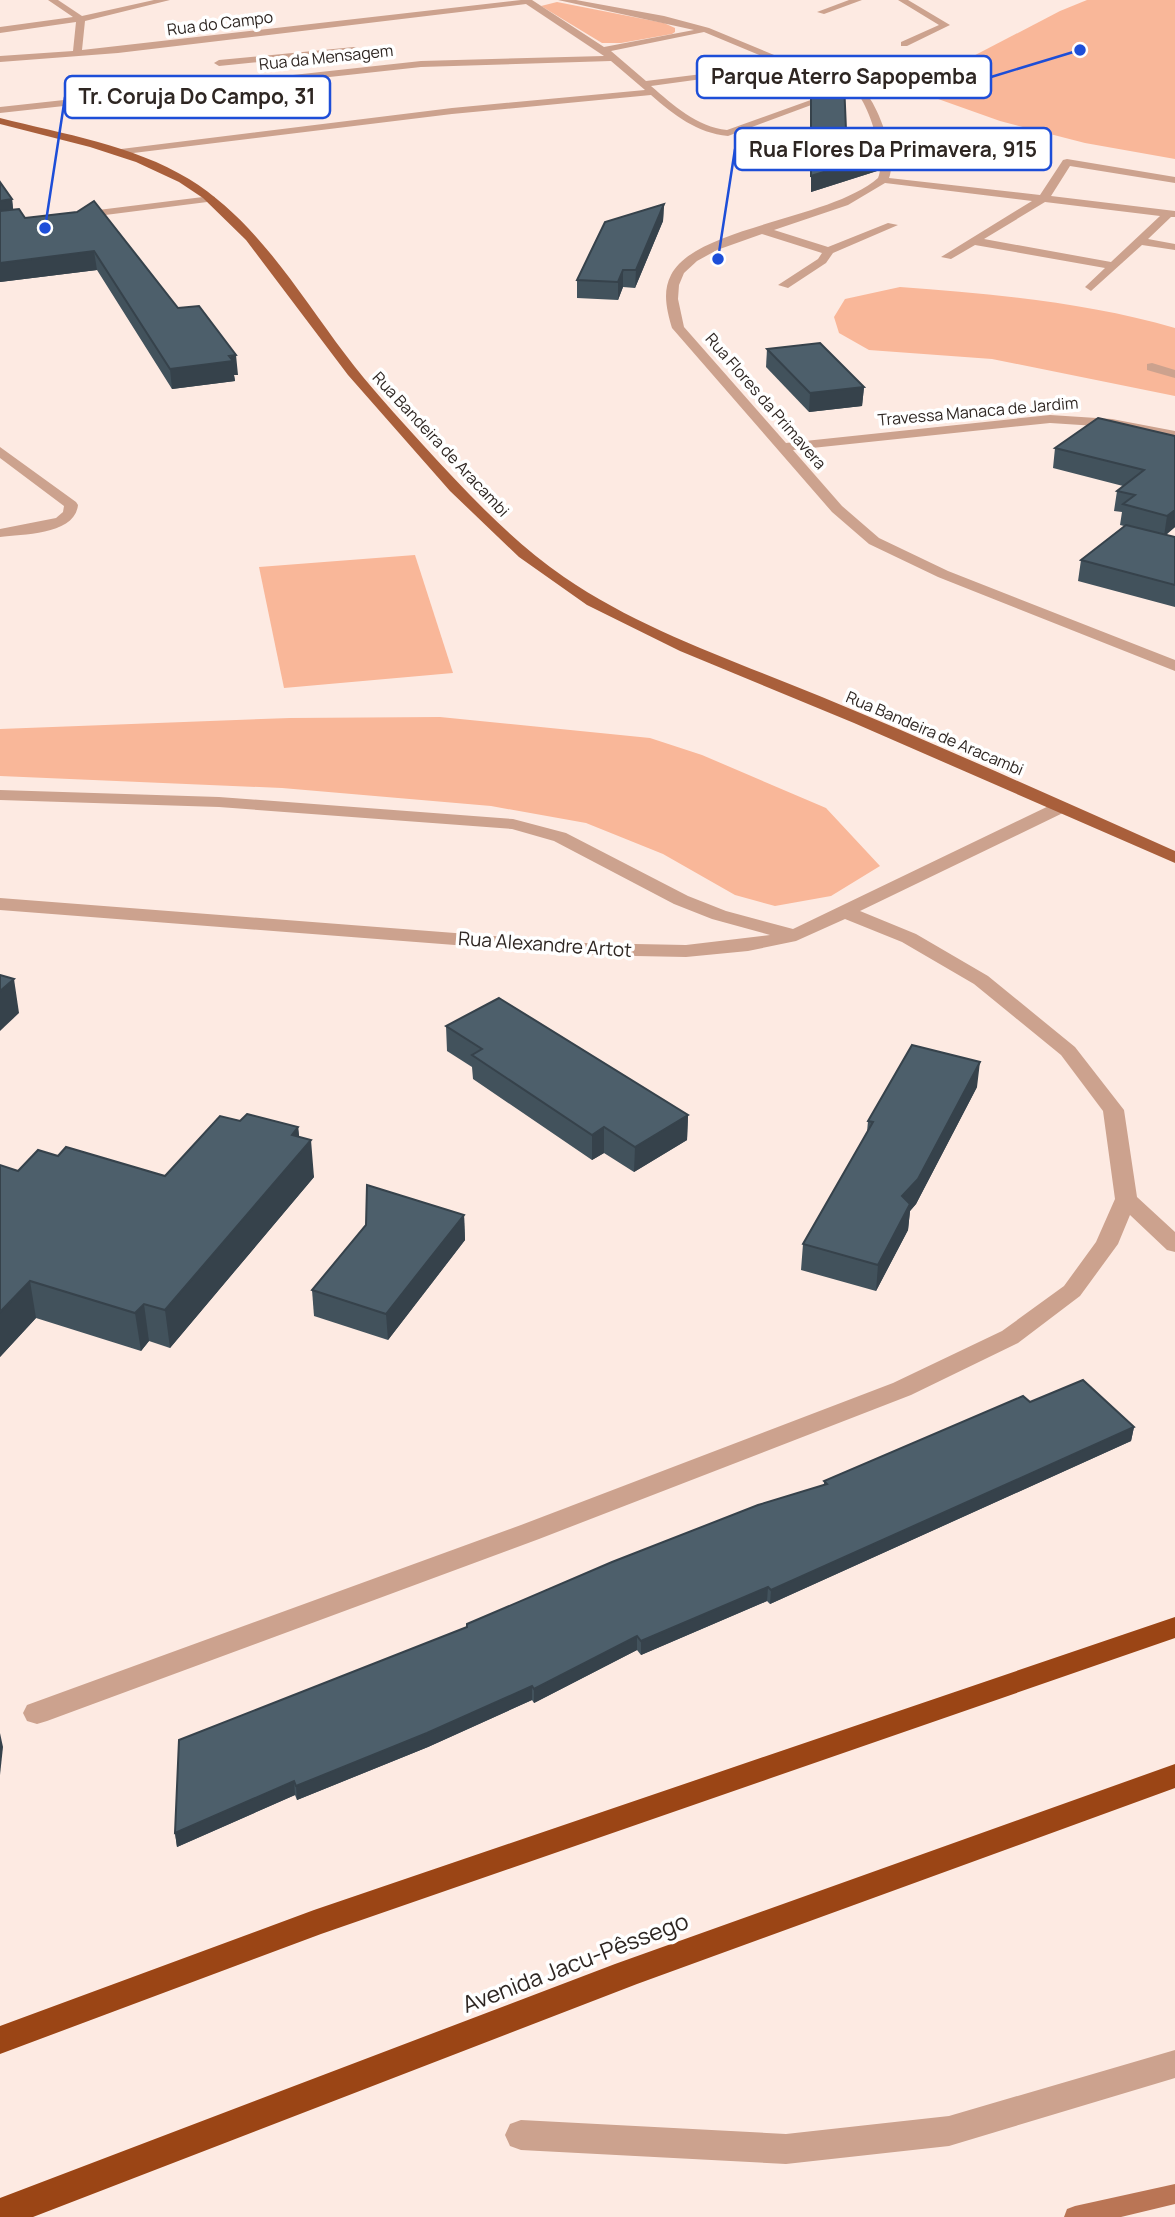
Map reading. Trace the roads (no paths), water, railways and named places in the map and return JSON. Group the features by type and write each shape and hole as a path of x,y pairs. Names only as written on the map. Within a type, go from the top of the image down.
{"highway":[{"path":"0,2040 314,1923 1175,1627"},
{"name":"Avenida Jacu-Pêssego","path":"0,2214 613,1979 1175,1776"}],"main road":[{"name":"Rua Bandeira de Aracambi","path":"0,121 117,152 184,181 211,199 244,229 364,387 470,505 522,553 563,583 612,613 693,650 1175,858"}],"street":[{"path":"52,0 81,19 77,54"},
{"name":"Rua do Campo","path":"0,30 81,19 166,0"},
{"path":"562,0 664,19 706,30 851,88 870,103 887,162 882,180 1171,214"},
{"path":"821,12 858,0"},
{"path":"902,0 946,25 904,44"},
{"path":"526,1 615,58 698,125 722,133 851,88"},
{"name":"Rua do Campo","path":"0,59 77,54 207,52 526,1"},
{"path":"603,50 706,30"},
{"path":"207,52 354,50"},
{"path":"207,52 240,82"},
{"name":"Rua da Mensagem","path":"0,110 240,82 446,62 615,58"},
{"path":"644,84 731,72"},
{"path":"117,152 439,112 654,92"},
{"path":"947,257 1044,198 1069,162 1175,180"},
{"name":"Rua Flores da Primavera","path":"882,180 853,200 716,246 691,258 678,272 673,286 672,308 678,328 837,509 874,541 943,574 1175,666"},
{"path":"66,217 211,199"},
{"path":"1091,287 1110,265 1171,214"},
{"path":"785,285 822,261 829,251 892,225"},
{"path":"765,231 829,251"},
{"path":"973,241 1110,265"},
{"path":"1138,241 1175,247"},
{"path":"1152,368 1175,374"},
{"name":"Travessa Manaca de Jardim","path":"783,447 1049,419 1084,418 1116,422 1175,435"},
{"path":"0,451 71,505 70,514 61,521 0,533"},
{"path":"0,795 219,802 513,824 560,836 681,900 719,915 796,935"},
{"name":"Rua Alexandre Artot","path":"0,904 585,949 686,951 748,945 796,935 1061,807"},
{"path":"37,1713 530,1532 902,1389 1010,1337 1072,1291 1107,1244 1126,1199 1113,1110 1068,1051 981,980 909,938 845,912"},
{"path":"1126,1199 1175,1245"},
{"path":"522,2135 786,2149 949,2131 1175,2064"}],"waterway":[{"path":"1075,2217 1175,2194"}],"place":[{"name":"Parque Aterro Sapopemba","path":"1080,50"},
{"name":"Tr. Coruja Do Campo, 31","path":"45,228"},
{"name":"Rua Flores Da Primavera, 915","path":"718,259"}]}
